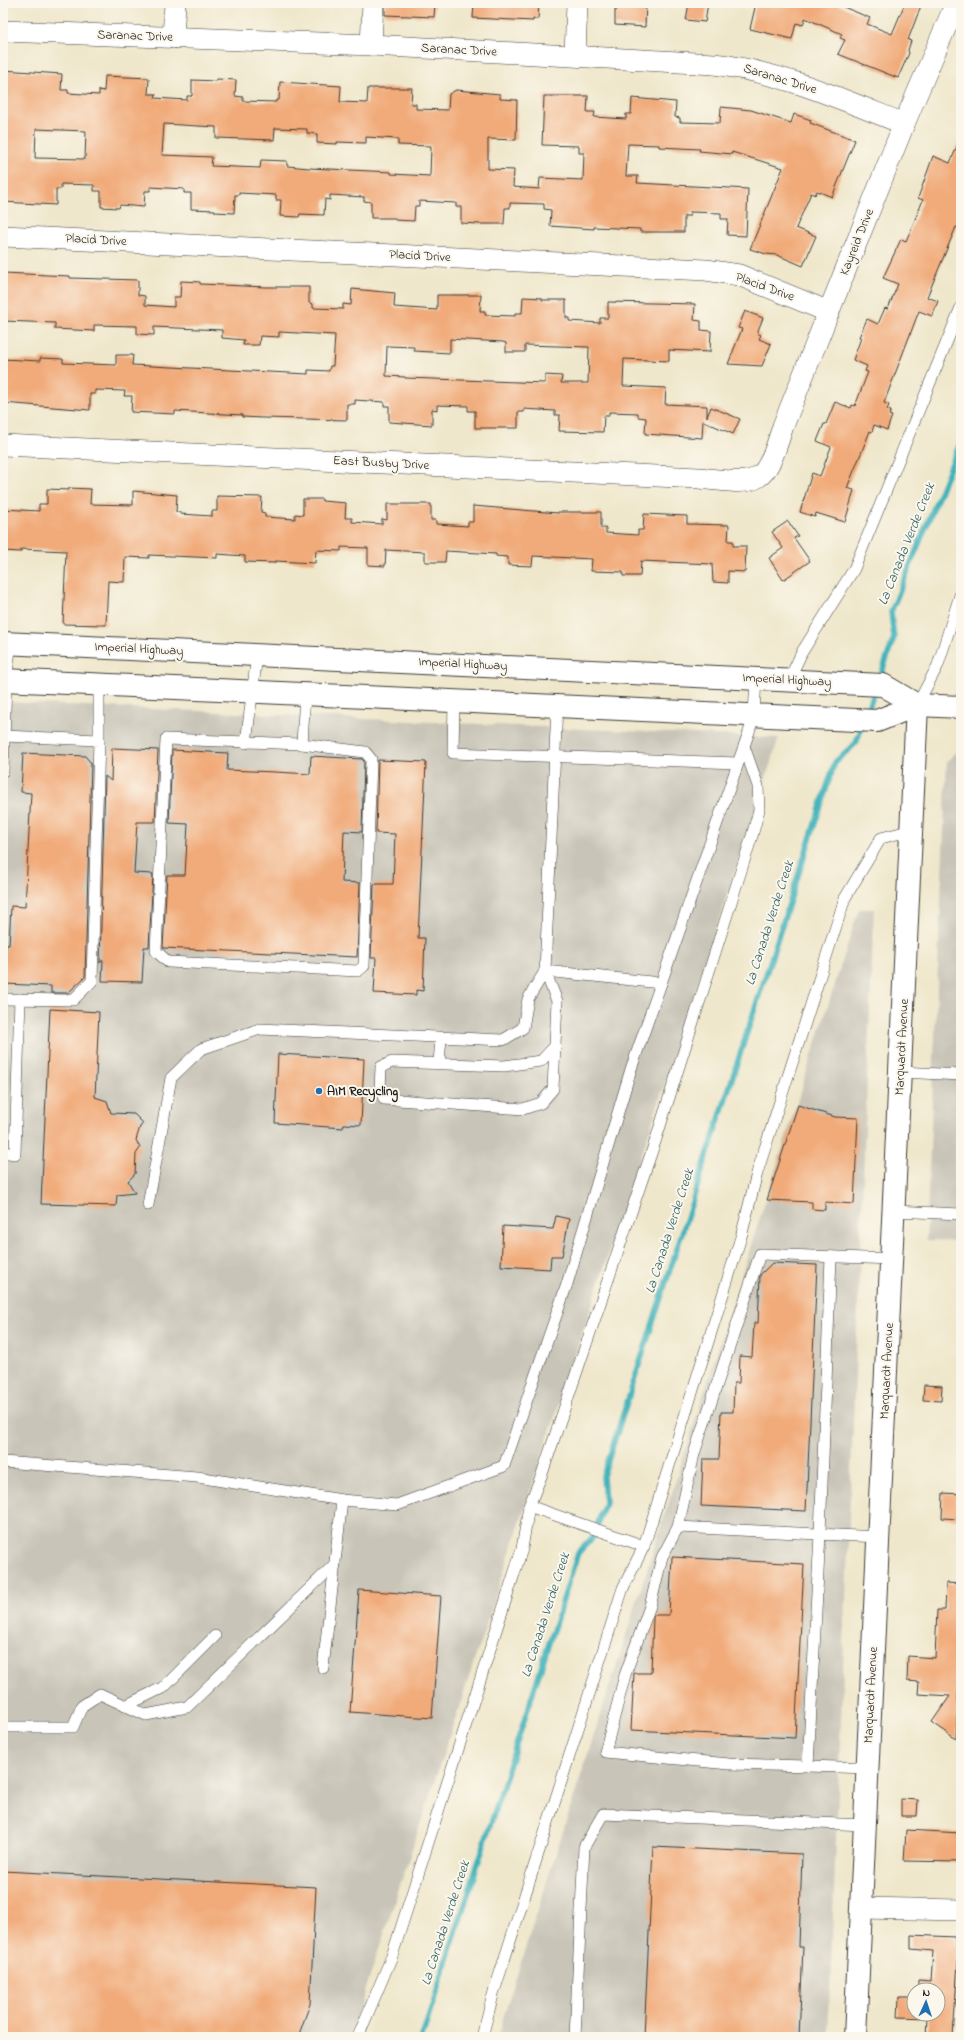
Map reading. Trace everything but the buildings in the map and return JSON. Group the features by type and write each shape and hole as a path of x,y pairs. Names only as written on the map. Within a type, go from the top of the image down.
{"main road":[{"name":"Imperial Highway","path":"7,643 883,685 911,705"},
{"name":"Imperial Highway","path":"5,680 877,720 911,705 961,707"},
{"name":"Marquardt Avenue","path":"855,2037 912,830 911,705"}],"street":[{"path":"173,38 175,3"},
{"path":"371,45 373,3"},
{"path":"575,55 577,3"},
{"name":"Kayreid Drive","path":"757,478 769,466 783,426 904,124 956,3"},
{"name":"Saranac Drive","path":"3,31 371,45 575,55 714,64 746,68 787,79 904,124"},
{"name":"Placid Drive","path":"3,236 706,270 739,275 829,312"},
{"name":"East Busby Drive","path":"3,445 699,478 737,482 757,478"},
{"path":"861,1908 961,1910"}],"lane":[{"path":"789,680 802,652 854,569 961,307"},
{"path":"911,705 938,665 961,592"},
{"path":"3,771 7,643"},
{"path":"246,743 258,655"},
{"path":"3,1462 197,1478 342,1500 397,1505 504,1466 567,1284 631,1069 754,715 756,678"},
{"path":"3,999 73,1000 92,981 100,684"},
{"path":"302,744 305,694"},
{"path":"454,701 453,753 738,763"},
{"path":"555,1046 542,1061 504,1066 392,1062 381,1067 380,1089 384,1098 523,1109 541,1104 553,1089 555,1046 557,1001 545,971 557,706"},
{"path":"4,736 99,740"},
{"path":"166,739 246,743 302,744 365,752 371,759 364,966 358,972 168,962 156,950 166,739"},
{"path":"358,2037 392,1956 522,1549 529,1506 542,1474 656,1139 752,836 759,810 758,786 744,746"},
{"path":"482,2037 493,1995 623,1588 644,1546 741,1237 757,1173 845,898 881,838 912,830"},
{"path":"545,971 661,983"},
{"path":"148,1205 170,1078 201,1050 260,1030 503,1040 523,1028 528,999 545,971"},
{"path":"3,1152 15,1154 20,999"},
{"path":"440,1064 441,1038"},
{"path":"901,1072 961,1075"},
{"path":"894,1211 961,1214"},
{"path":"868,1768 729,1764 605,1752 625,1675 650,1606 662,1557 678,1527 694,1454 760,1254 892,1259"},
{"path":"808,1766 820,1534 831,1257"},
{"path":"324,1668 342,1500"},
{"path":"529,1506 644,1546"},
{"path":"678,1527 879,1537"},
{"path":"3,1727 73,1727 82,1706 100,1694 146,1715 187,1707 335,1564"},
{"path":"125,1706 164,1687 215,1636"},
{"path":"575,2037 584,1847 603,1814 865,1825"}],"shaded area":[{"path":"3,702 779,738 350,2037 3,2037"},
{"path":"961,748 961,1241 926,1240 947,761"},
{"path":"859,909 874,909 828,2037 497,2037"}],"waterway":[{"name":"La Canada Verde Creek","path":"879,680 894,638 891,612 961,441"},
{"name":"La Canada Verde Creek","path":"866,716 876,688"},
{"name":"La Canada Verde Creek","path":"422,2037 578,1553 593,1537 605,1503 603,1476 835,762 856,743 863,724"}],"place":[{"name":"AIM Recycling","path":"319,1091"}]}
